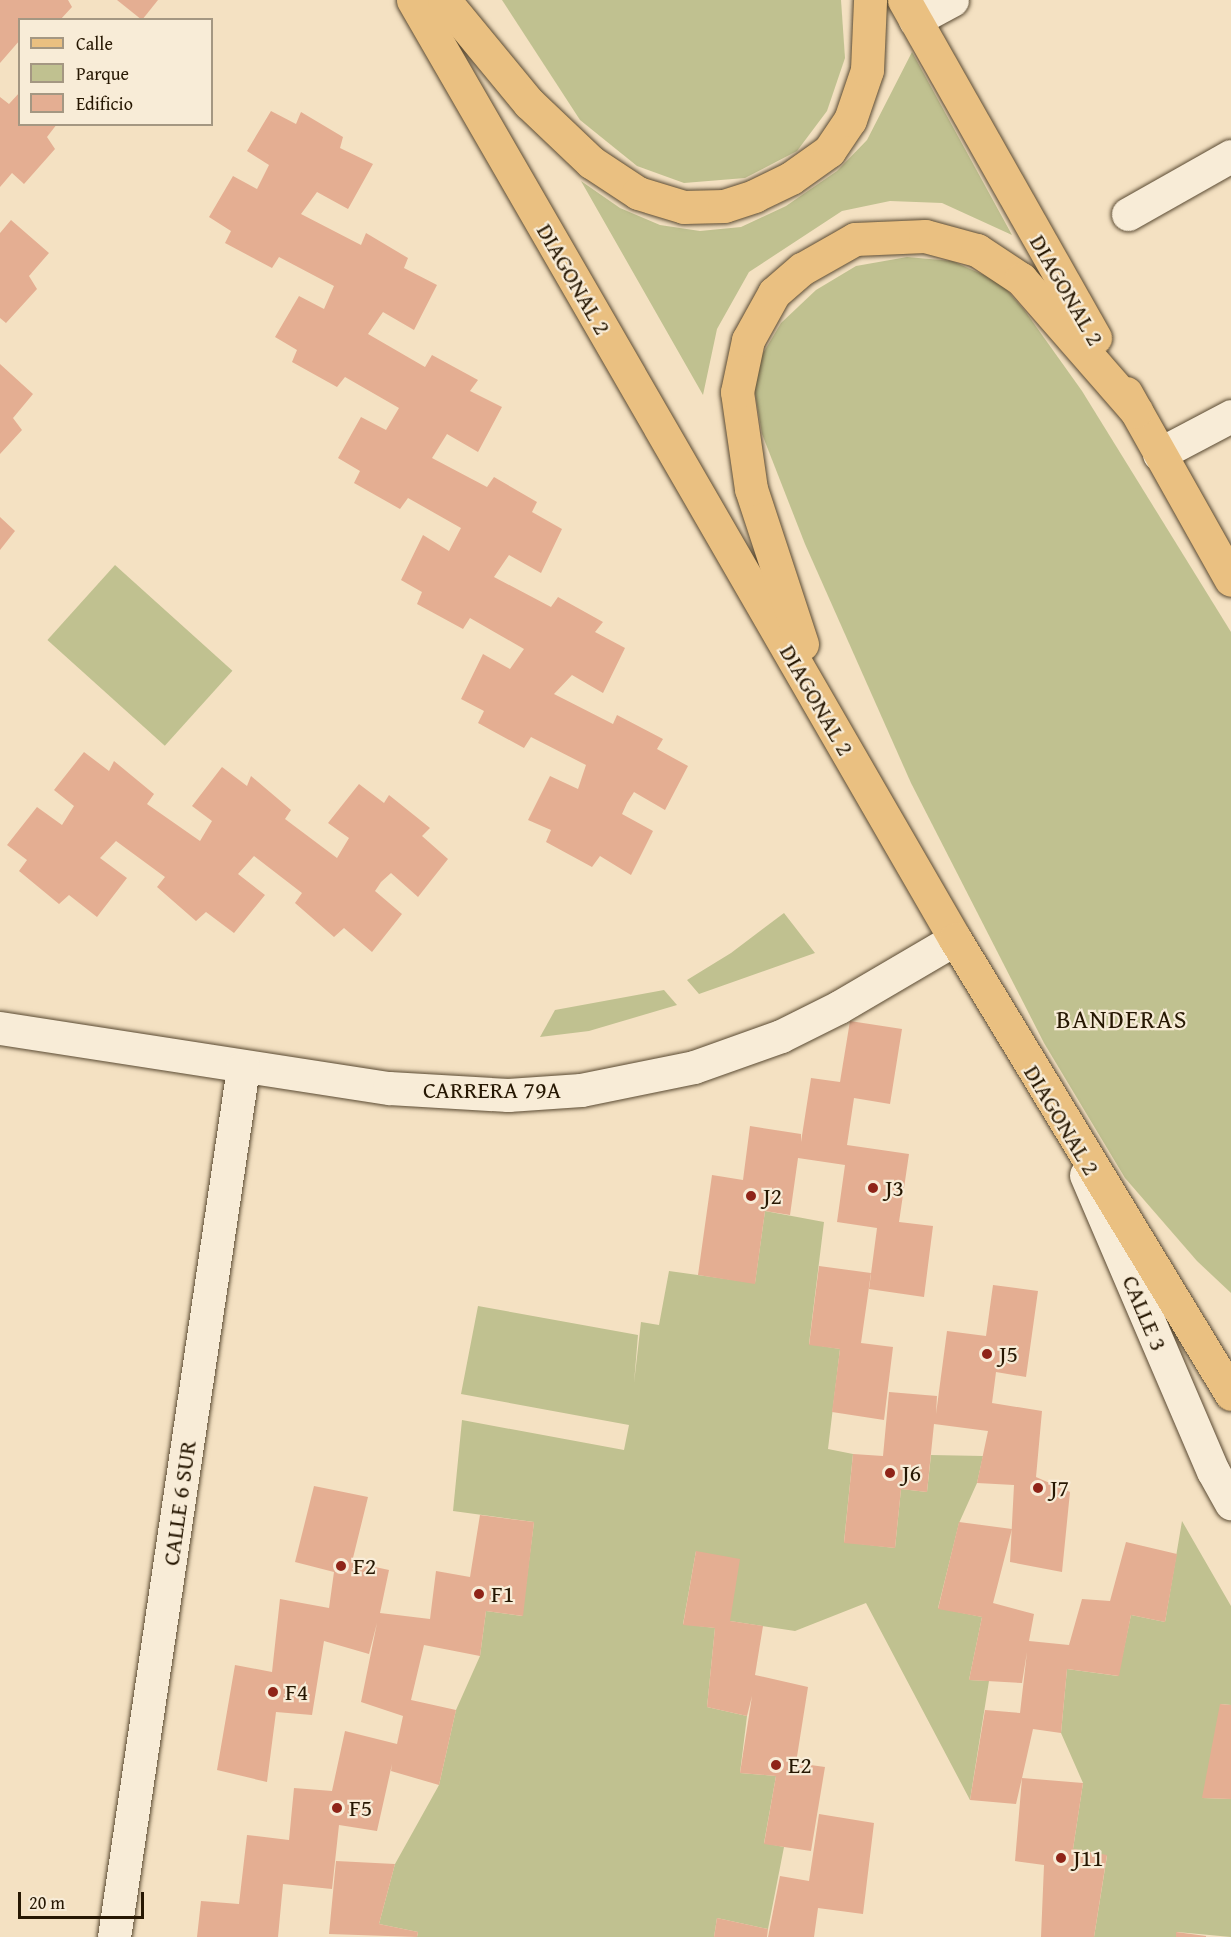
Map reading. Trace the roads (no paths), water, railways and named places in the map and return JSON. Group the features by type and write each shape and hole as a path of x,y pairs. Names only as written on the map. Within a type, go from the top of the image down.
{"main road":[{"name":"DIAGONAL 2","path":"413,0 955,939 1063,1121 1231,1394"},
{"path":"444,0 529,103 591,162 638,193 684,207 724,206 754,196 791,178 829,151 850,120 867,70 870,0"},
{"name":"DIAGONAL 2","path":"909,10 1231,580"},
{"path":"831,725 772,559 751,489 740,426 737,392 741,363 748,340 774,293 827,252 855,239 925,236 977,250 1021,279 1037,295 1136,411"}],"street":[{"path":"909,10 952,0"},
{"path":"1128,214 1231,156"},
{"path":"1159,454 1231,417"},
{"name":"CARRERA 79A","path":"0,1028 243,1068 390,1088 508,1095 593,1088 694,1067 781,1036 839,1007 955,939"},
{"name":"CALLE 6 SUR","path":"114,1937 243,1068"},
{"name":"CALLE 3","path":"1063,1121 1213,1471 1231,1503"}],"place":[{"name":"J3","path":"873,1188"},
{"name":"J2","path":"751,1196"},
{"name":"J5","path":"987,1354"},
{"name":"J6","path":"890,1473"},
{"name":"J7","path":"1038,1488"},
{"name":"F2","path":"341,1566"},
{"name":"F1","path":"479,1594"},
{"name":"F4","path":"273,1692"},
{"name":"E2","path":"776,1765"},
{"name":"F5","path":"337,1808"},
{"name":"J11","path":"1061,1858"}],"district":[{"name":"BANDERAS","path":"1122,1019"}]}
